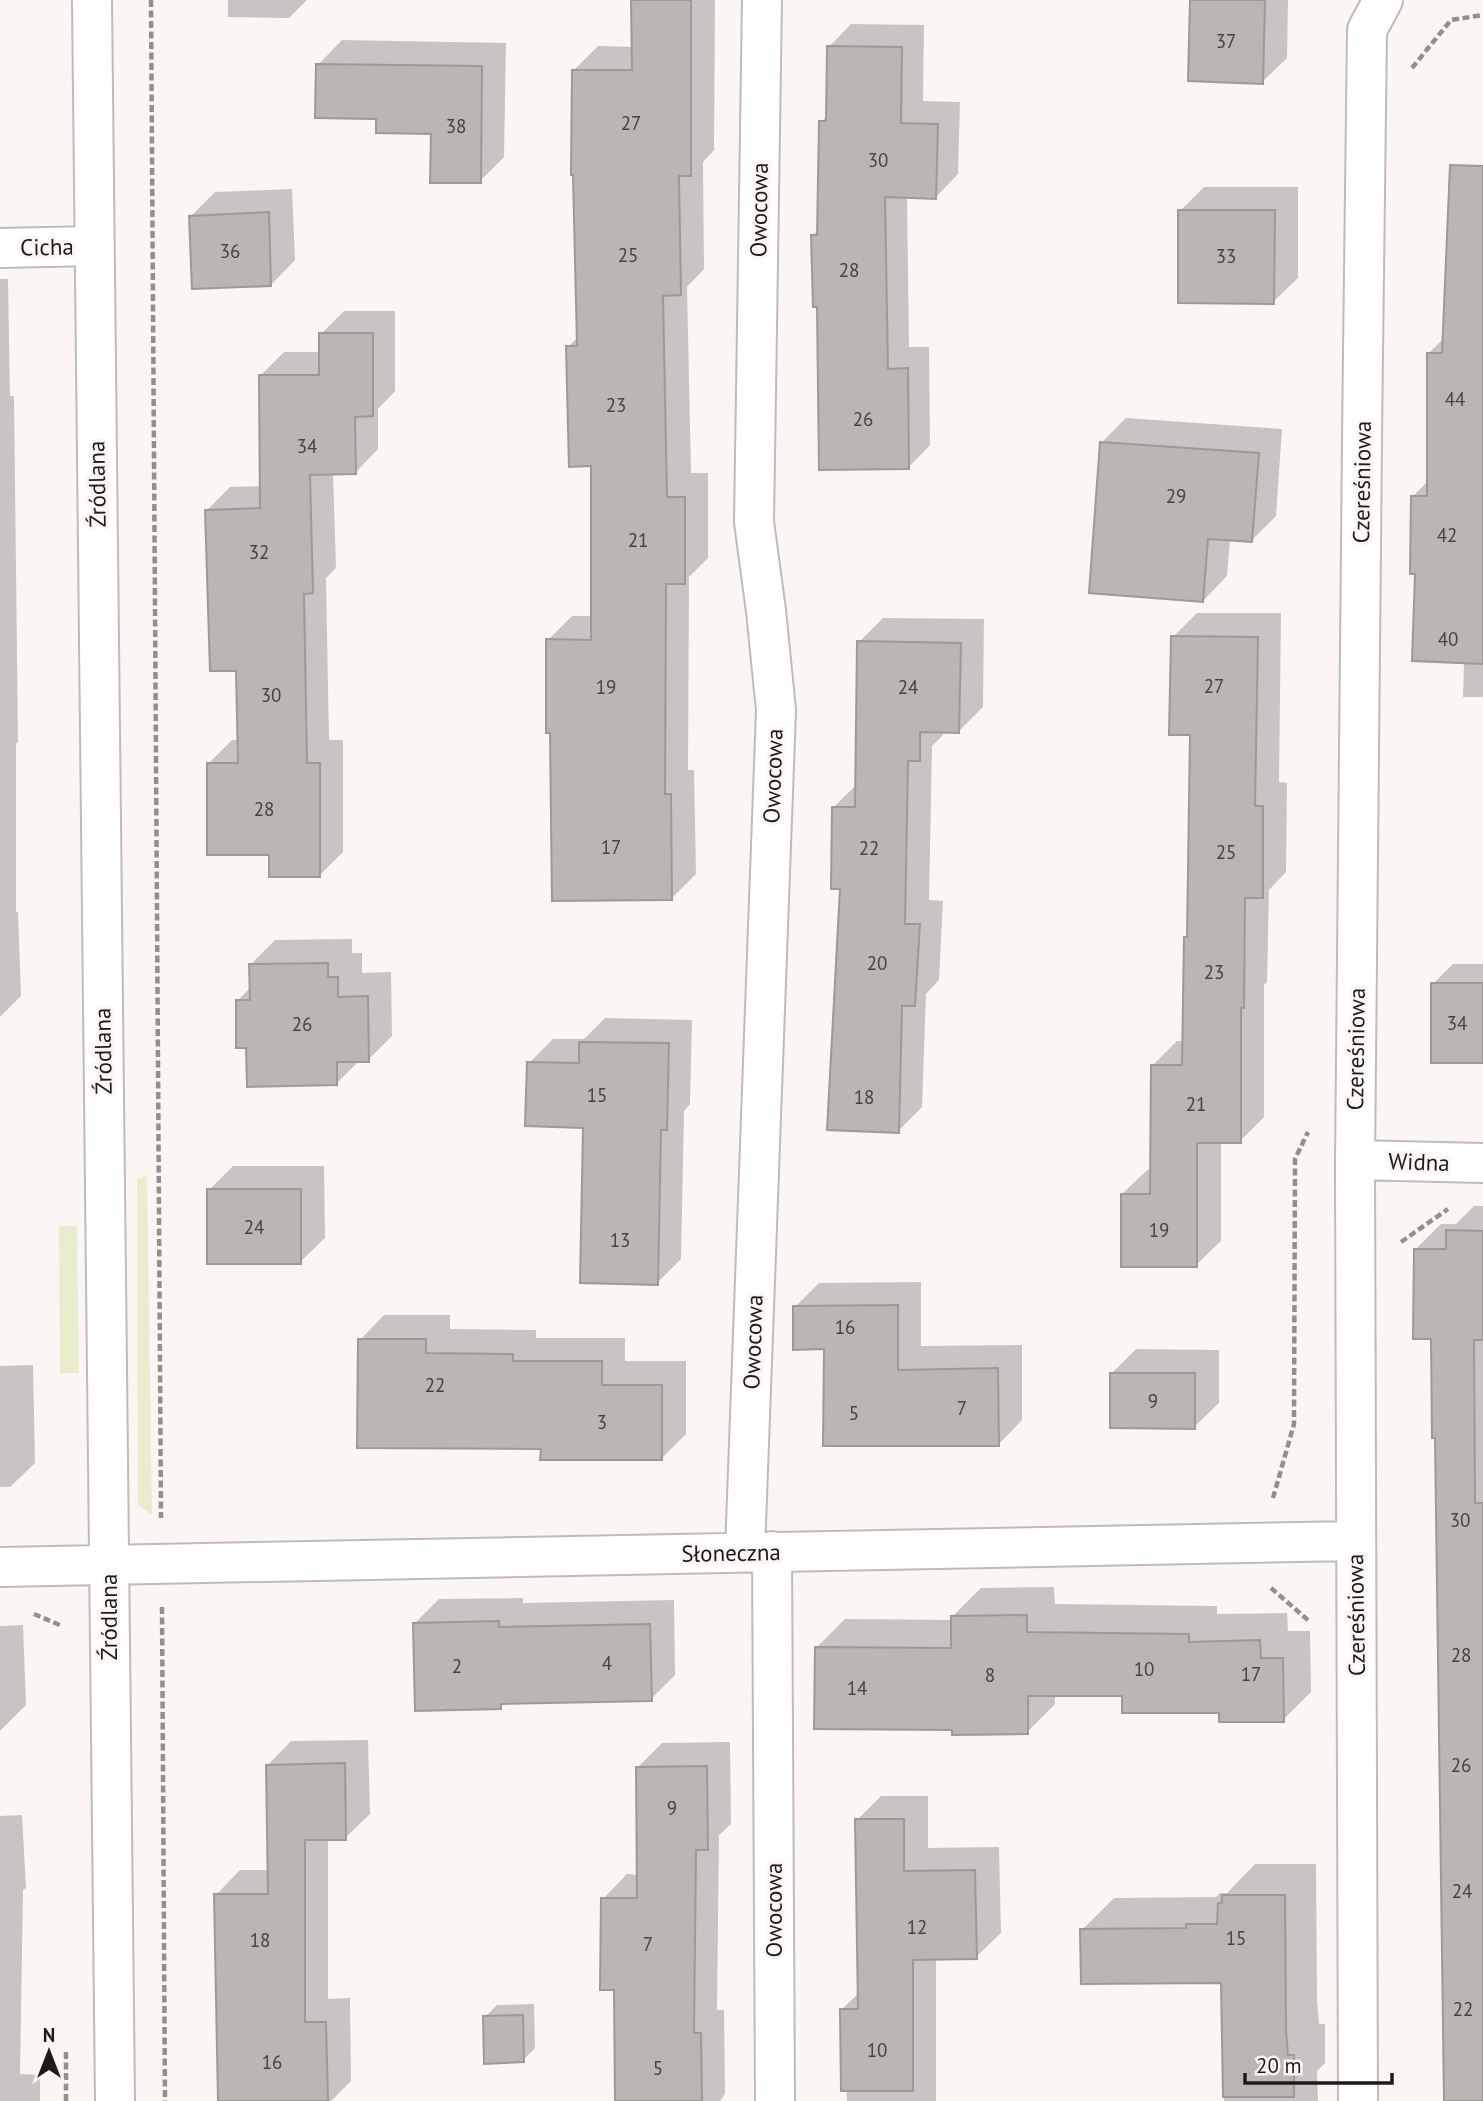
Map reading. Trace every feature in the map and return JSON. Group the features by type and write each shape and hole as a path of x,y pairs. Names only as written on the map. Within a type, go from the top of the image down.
{"street":[{"name":"Źródlana","path":"92,0 115,2101"},
{"name":"Owocowa","path":"762,0 754,522 776,710 759,1552 775,2101"},
{"name":"Czereśniowa","path":"1358,2101 1357,1661 1354,1541 1355,1160 1367,30 1383,0"},
{"name":"Cicha","path":"0,248 94,246"},
{"name":"Widna","path":"1355,1160 1483,1163"},
{"name":"Słoneczna","path":"0,1567 1354,1541"}],"path":[{"path":"151,0 165,2101"},
{"path":"1273,1499 1294,1424 1295,1159"},
{"path":"1393,1247 1454,1205"},
{"path":"1268,1586 1317,1628"}],"green space":[{"path":"147,1176 152,1515 138,1505 137,1179"},
{"path":"59,1226 77,1226 79,1373 60,1373"}],"building":[{"path":"631,0 691,0 691,176 679,176 681,295 663,296 667,497 685,497 685,584 666,584 665,794 671,794 672,900 552,901 550,733 546,733 546,639 591,640 591,466 569,467 566,346 577,346 571,175 572,70 632,70"},
{"path":"1190,0 1265,0 1263,84 1188,81"},
{"path":"827,46 902,47 901,123 938,124 936,199 885,197 888,369 908,368 909,469 819,470 817,307 813,307 811,235 817,235 819,121 826,121"},
{"path":"316,64 482,66 481,183 430,183 431,134 376,133 376,119 315,118"},
{"path":"1450,165 1483,166 1483,664 1412,661 1415,574 1410,574 1411,496 1427,496 1427,353 1442,353"},
{"path":"1178,210 1275,210 1274,304 1178,303"},
{"path":"269,212 271,286 192,289 189,216"},
{"path":"319,333 373,333 373,416 355,417 356,474 310,475 313,593 304,594 307,763 320,763 320,877 269,877 269,855 207,855 207,763 238,763 236,671 210,671 205,510 260,508 259,375 319,375"},
{"path":"1100,442 1259,453 1252,542 1208,539 1203,602 1089,593"},
{"path":"1171,636 1258,637 1255,806 1263,806 1263,898 1245,898 1244,1008 1241,1008 1241,1143 1197,1143 1197,1267 1121,1267 1121,1194 1150,1194 1151,1065 1182,1065 1190,735 1169,735"},
{"path":"857,641 961,643 959,733 920,732 920,761 908,761 905,924 920,924 915,1006 902,1006 899,1133 827,1130 840,889 831,889 832,807 855,807"},
{"path":"328,963 328,977 338,977 338,997 368,996 369,1062 337,1062 337,1085 247,1087 246,1048 236,1048 236,1000 250,1000 249,964"},
{"path":"1431,983 1483,983 1483,1063 1431,1063"},
{"path":"579,1042 669,1043 667,1130 661,1130 658,1285 580,1283 583,1128 525,1126 527,1062 579,1063"},
{"path":"207,1189 301,1189 301,1264 207,1264"},
{"path":"1446,1230 1483,1231 1483,1340 1474,1340 1475,1503 1483,1503 1483,2101 1444,2101 1435,1438 1432,1438 1431,1339 1413,1339 1414,1249 1446,1249"},
{"path":"898,1305 898,1370 998,1368 999,1446 823,1446 824,1349 793,1350 793,1306"},
{"path":"358,1339 426,1339 426,1353 513,1354 513,1361 602,1361 602,1385 662,1385 662,1460 540,1460 541,1449 357,1448"},
{"path":"1110,1373 1195,1373 1195,1429 1110,1428"},
{"path":"1027,1615 1027,1632 1189,1634 1189,1642 1260,1640 1261,1658 1283,1658 1284,1722 1219,1722 1219,1713 1122,1713 1122,1696 1028,1696 1028,1734 952,1735 952,1730 814,1729 815,1647 951,1648 951,1616"},
{"path":"499,1621 499,1627 650,1624 652,1701 501,1704 501,1709 415,1711 413,1623"},
{"path":"345,1763 346,1840 305,1840 305,2022 326,2022 328,2101 218,2101 214,1894 268,1894 266,1765"},
{"path":"707,1766 708,1850 696,1850 694,2033 701,2033 702,2101 615,2101 614,1990 600,1990 601,1898 637,1898 636,1767"},
{"path":"855,1819 904,1819 904,1871 975,1870 977,1959 913,1960 913,2091 841,2091 840,2009 858,2009"},
{"path":"1222,1895 1285,1895 1286,2031 1288,2055 1294,2055 1294,2097 1223,2097 1221,1983 1081,1984 1080,1929 1186,1928 1186,1924 1217,1924 1218,1903 1222,1903"},
{"path":"523,2015 524,2062 484,2064 483,2016"}]}
